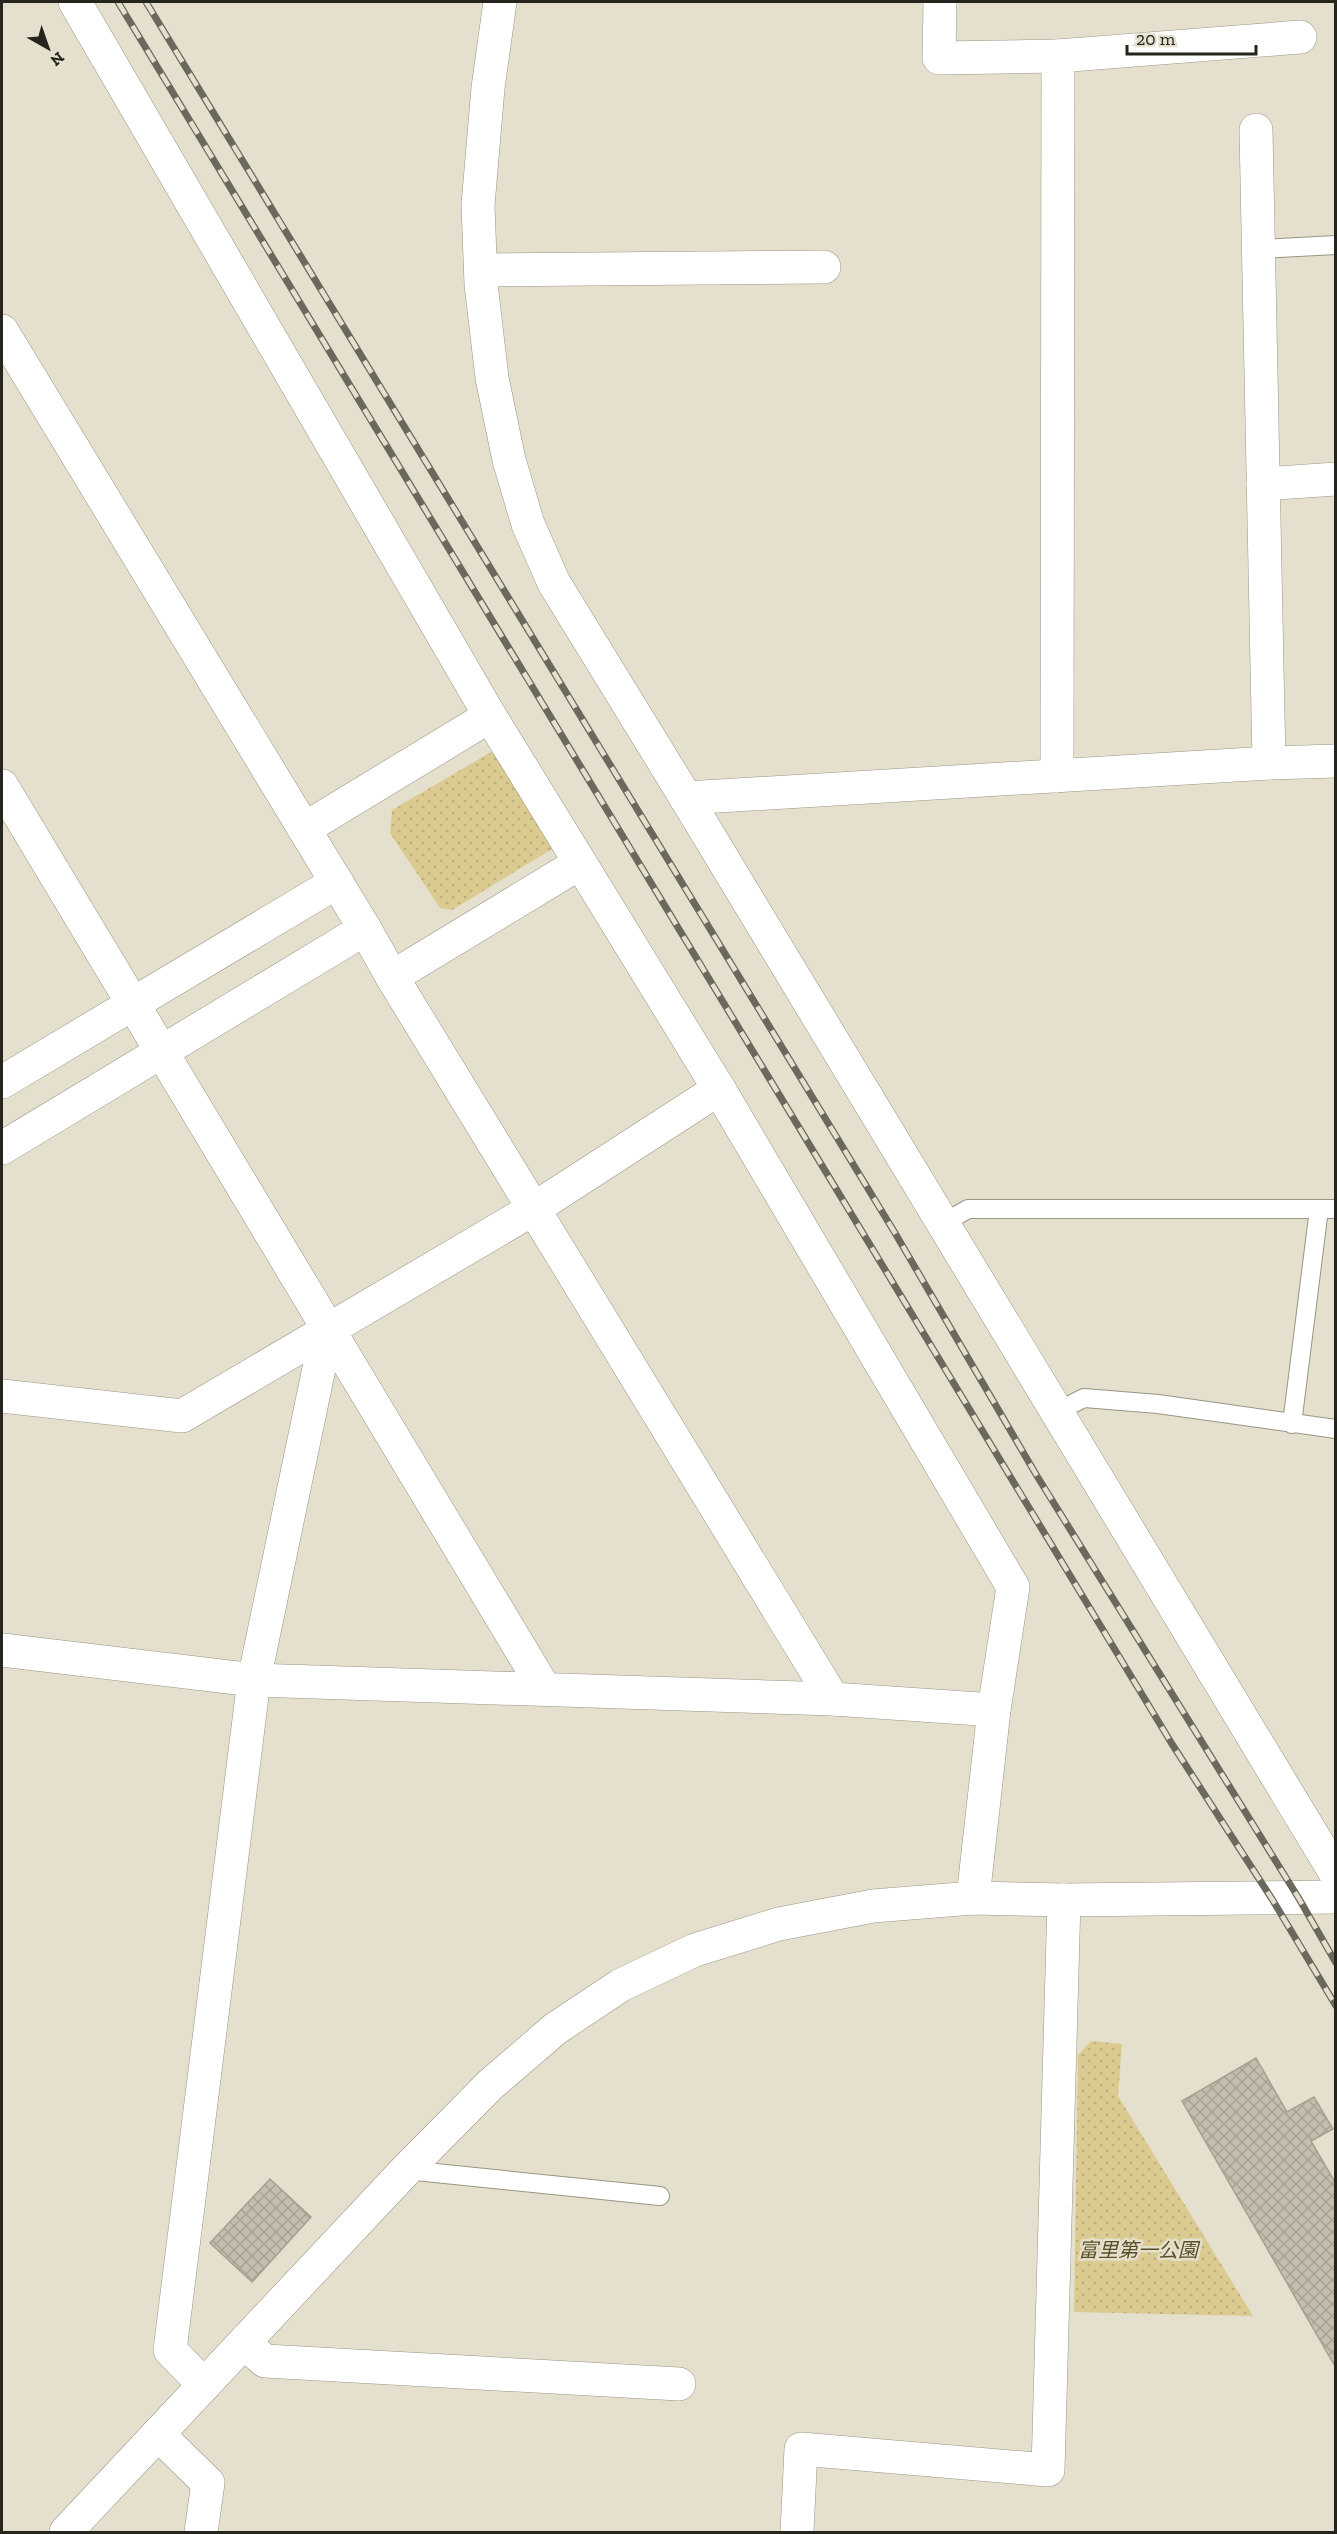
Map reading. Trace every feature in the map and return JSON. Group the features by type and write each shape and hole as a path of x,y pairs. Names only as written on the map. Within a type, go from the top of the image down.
{"street":[{"path":"75,2 490,716 719,1089 1013,1587 994,1710 973,1898"},
{"path":"500,2 488,88 478,205 481,270 492,378 509,460 528,524 554,583 1335,1874"},
{"path":"940,2 939,58 1058,56 1300,37"},
{"path":"1057,776 1058,56"},
{"path":"1256,130 1269,763"},
{"path":"481,270 825,267"},
{"path":"2,331 832,1699"},
{"path":"1263,484 1335,479"},
{"path":"304,829 490,716"},
{"path":"686,798 1335,761"},
{"path":"2,786 544,1688"},
{"path":"392,977 580,863"},
{"path":"2,1082 337,882"},
{"path":"2,1148 365,929"},
{"path":"2,1396 182,1416 535,1208 719,1089"},
{"path":"204,2385 170,2350 254,1680 327,1330"},
{"path":"2,1650 254,1680 832,1699 994,1710"},
{"path":"66,2532 406,2170 498,2078 555,2029 621,1985 694,1950 779,1924 873,1906 973,1898 1064,1900 1335,1897"},
{"path":"796,2532 801,2449 1048,2470 1064,1900"},
{"path":"244,2343 265,2361 679,2384"},
{"path":"158,2434 208,2483 201,2532"}],"lane":[{"path":"1259,249 1335,244"},
{"path":"942,1224 968,1209 1327,1209 1292,1424"},
{"path":"1056,1412 1084,1398 1158,1404 1335,1429"},
{"path":"406,2170 660,2196"}],"green space":[{"path":"498,748 557,846 452,910 440,908 390,833 392,810"},
{"name":"富里第一公園","path":"1091,2041 1122,2044 1118,2096 1253,2316 1074,2312 1078,2055"}],"building":[{"path":"1256,2058 1287,2112 1314,2097 1333,2129 1311,2141 1336,2184 1336,2368 1182,2101"},
{"path":"270,2179 311,2217 252,2282 210,2243"}],"railway":[{"path":"118,2 1172,1744 1272,1899 1336,2006"},
{"path":"146,2 895,1233 1037,1476 1298,1897 1336,1963"}]}
